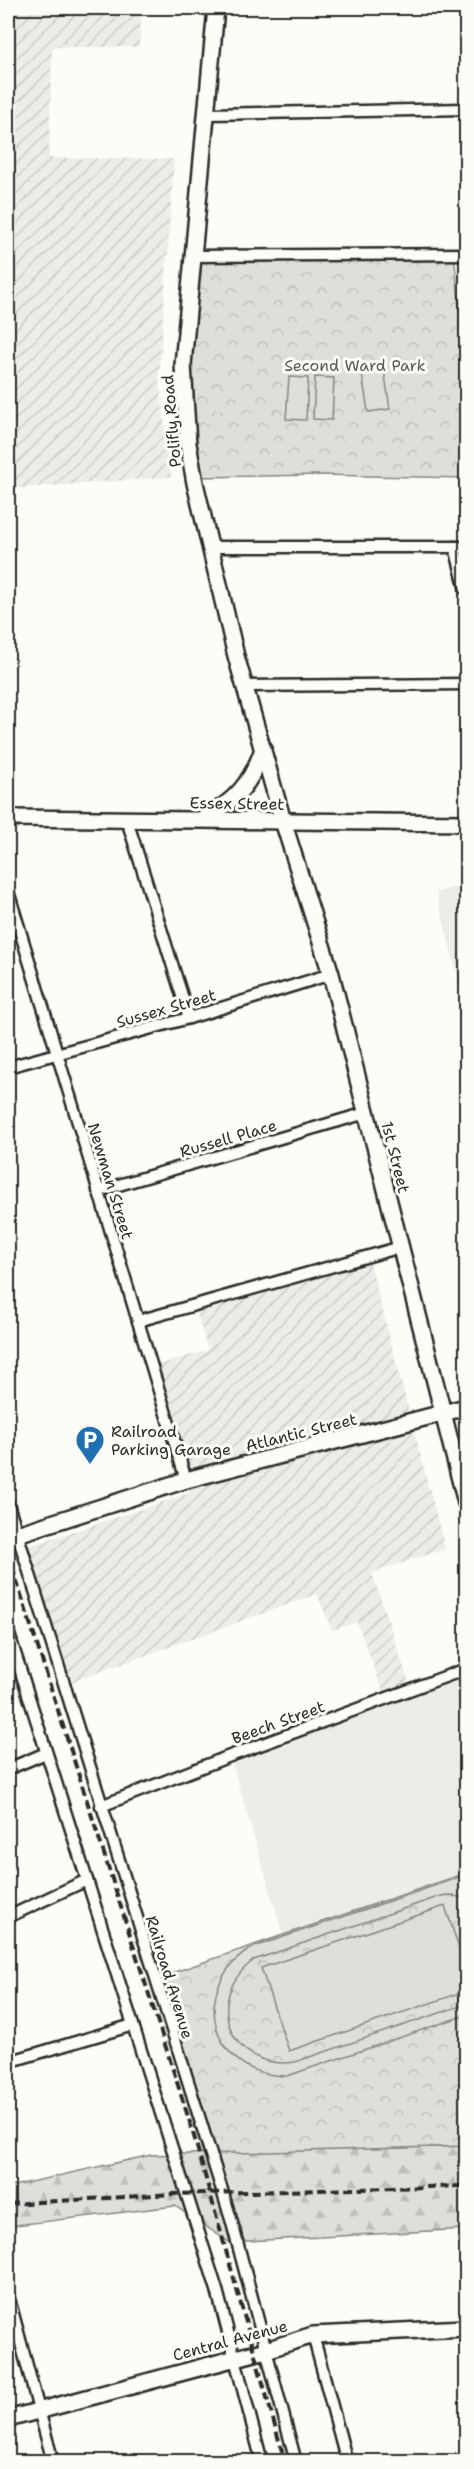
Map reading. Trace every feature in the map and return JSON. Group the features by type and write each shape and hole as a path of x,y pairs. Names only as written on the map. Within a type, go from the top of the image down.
{"street":[{"name":"Polifly Road","path":"216,8 183,365 184,405 194,477 210,547 244,686 283,821"},
{"path":"208,114 466,109"},
{"path":"193,256 466,254"},
{"path":"210,547 466,547"},
{"path":"455,547 466,590"},
{"path":"244,686 466,684"},
{"path":"199,820 224,806 240,793 250,779 262,749"},
{"name":"Essex Street","path":"8,818 466,823"},
{"path":"127,820 189,1018"},
{"name":"1st Street","path":"283,821 331,974 466,1503"},
{"name":"Newman Street","path":"8,891 186,1480"},
{"name":"Sussex Street","path":"8,1067 189,1018 331,974"},
{"name":"Russell Place","path":"98,1191 366,1113"},
{"path":"138,1321 401,1247"},
{"name":"Atlantic Street","path":"12,1535 186,1480 466,1407"},
{"name":"Railroad Avenue","path":"8,1504 12,1535 101,1806 231,2219 296,2462"},
{"path":"8,1631 217,2290 262,2462"},
{"name":"Beech Street","path":"101,1806 466,1669"},
{"path":"8,1769 46,1753"},
{"path":"8,1917 87,1880"},
{"path":"8,2062 133,2025"},
{"path":"8,2295 52,2462"},
{"name":"Central Avenue","path":"8,2419 266,2350 313,2335 466,2328"},
{"path":"313,2335 347,2462"}],"shaded area":[{"path":"8,8 142,8 139,47 52,47 49,158 174,159 159,378 171,477 8,489"},
{"path":"466,885 466,1000 464,1000 436,892"},
{"path":"369,1259 445,1549 372,1573 411,1689 386,1699 357,1622 332,1630 317,1594 60,1686 29,1546 190,1493 152,1367 208,1350 195,1307"},
{"path":"466,1669 466,2146 203,2154 151,1980 283,1935 230,1756"}],"green space":[{"name":"Second Ward Park","path":"454,254 461,319 466,342 466,478 318,475 194,477 188,444 193,256"},
{"path":"384,369 390,409 368,412 362,373"},
{"path":"289,377 308,378 306,420 286,419"},
{"path":"315,377 334,378 332,420 313,419"},
{"path":"466,1873 466,2146 203,2154 151,1980"},
{"path":"466,1875 466,1898 446,1895 438,1897 254,1960 238,1976 229,1994 227,2012 231,2029 240,2044 254,2056 273,2062 295,2062 466,2004 466,2015 287,2076 260,2072 240,2061 225,2045 216,2026 214,2004 220,1983 233,1963 254,1947"},
{"path":"445,1906 466,1969 466,1991 289,2051 261,1968"},
{"path":"466,2146 466,2229 229,2242 175,2206 8,2226 8,2187 151,2155"}],"railway":[{"path":"8,1554 192,2129 285,2462"},
{"path":"8,2204 173,2194 466,2186"}],"place":[{"name":"Railroad Parking Garage","path":"90,1466"}]}
